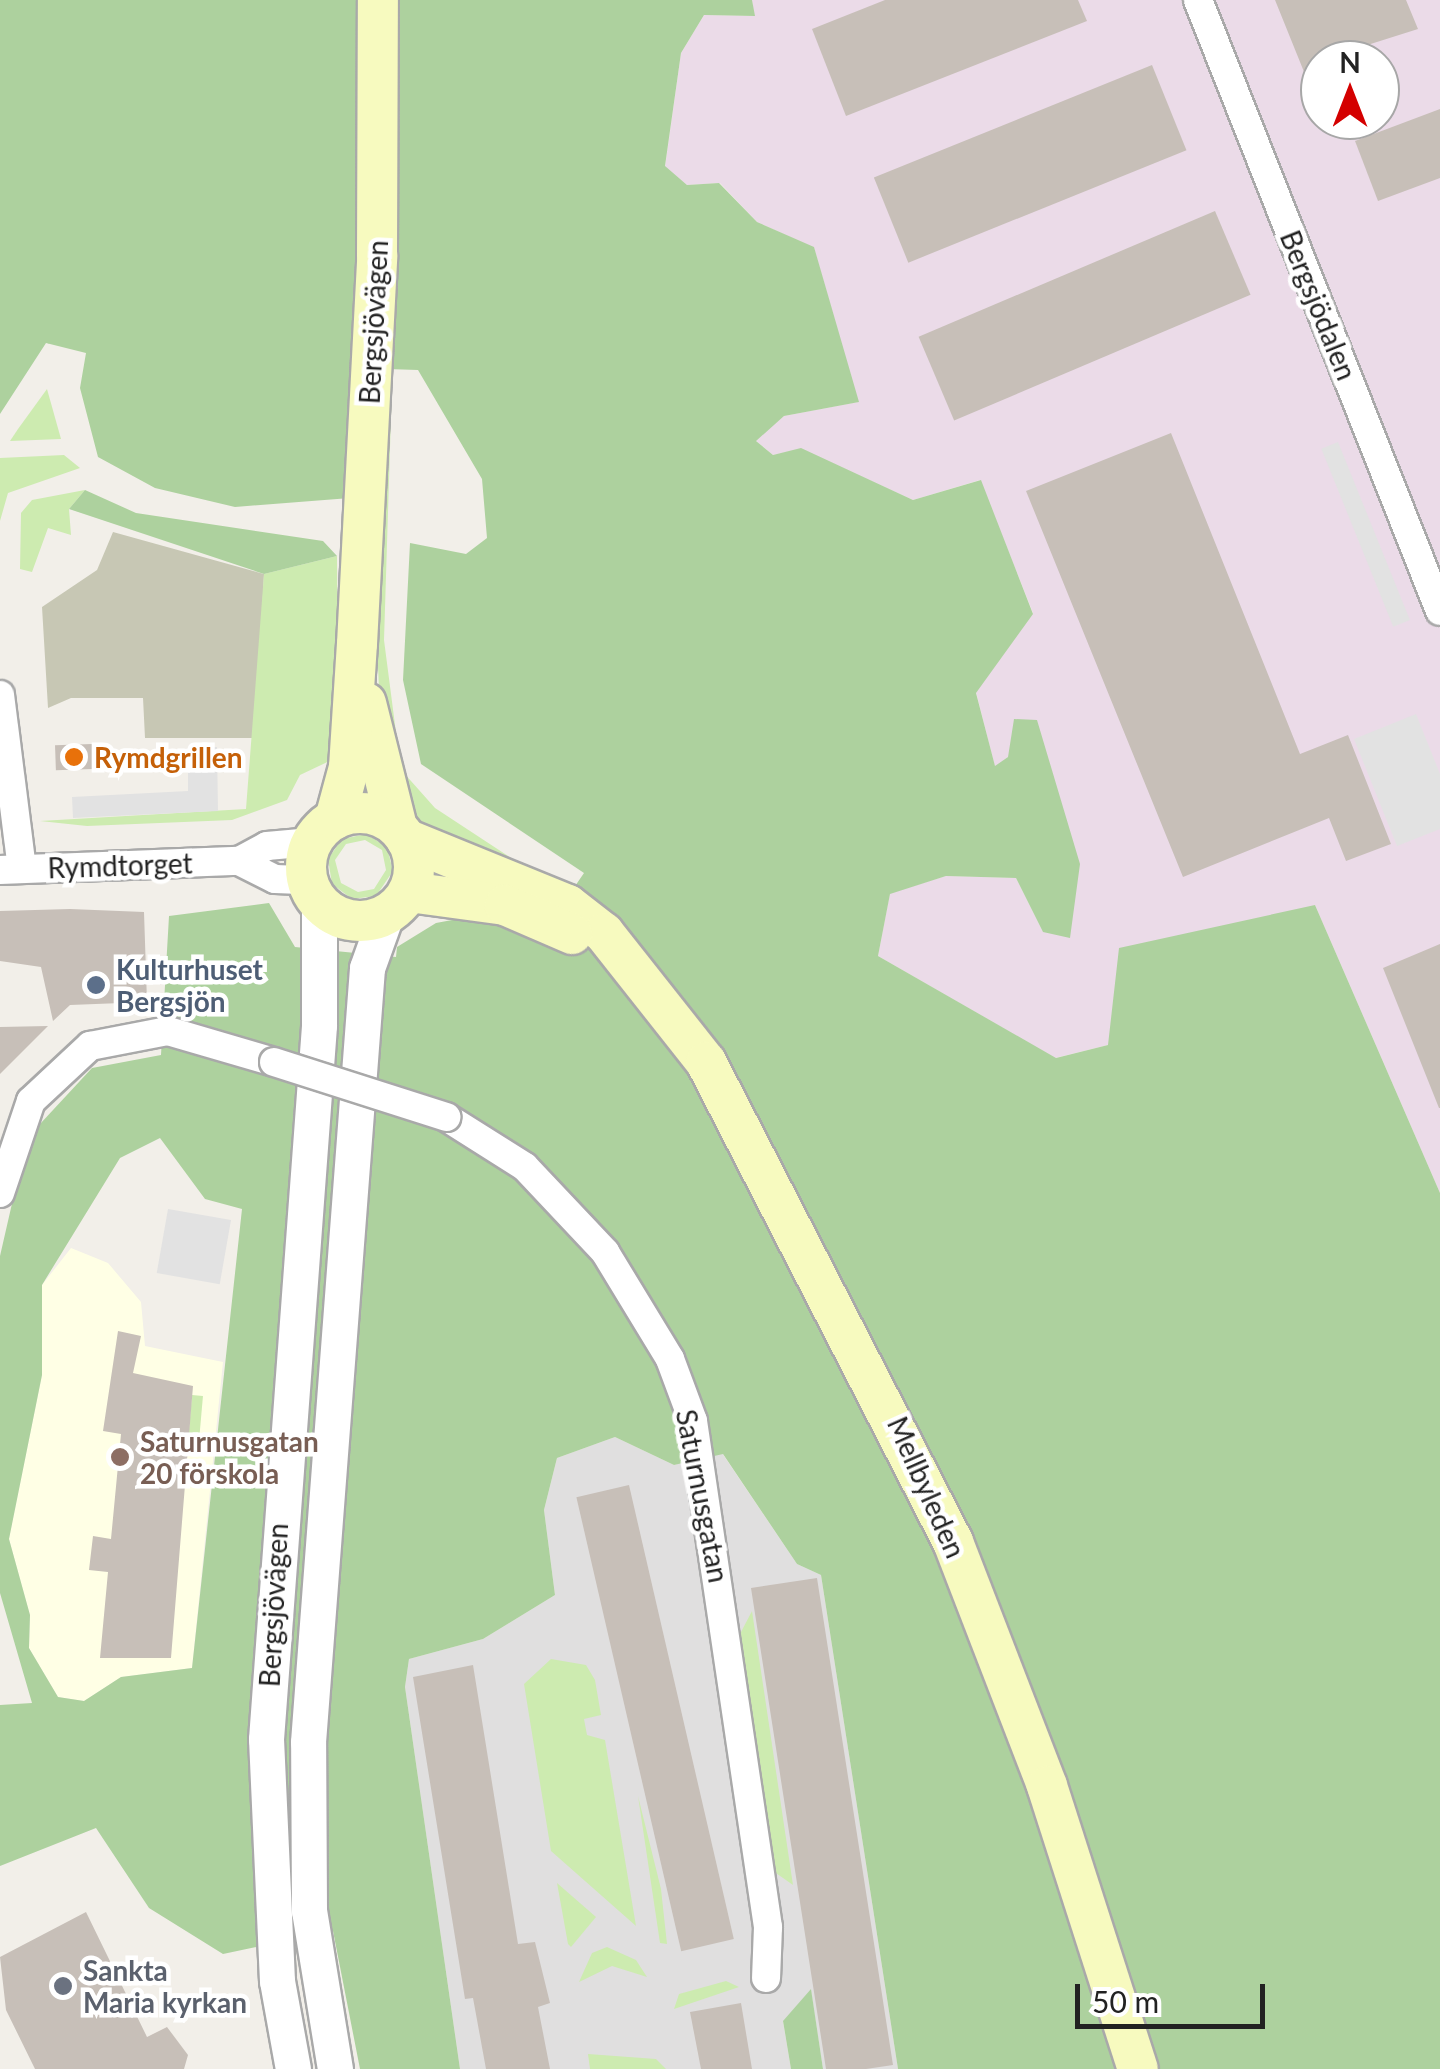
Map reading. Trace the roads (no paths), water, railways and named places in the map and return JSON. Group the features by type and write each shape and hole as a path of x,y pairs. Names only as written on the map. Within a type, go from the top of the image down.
{"main road":[{"name":"Bergsjövägen","path":"319,861 349,768 377,256 378,0"},
{"name":"Bergsjövägen","path":"357,644 402,833 414,865 397,904"},
{"path":"397,904 346,920 319,861 367,814 402,833"},
{"name":"Mellbyleden","path":"402,833 556,898 604,934 615,956 706,1062 911,1448 1021,1715 1138,2069"},
{"name":"Mellbyleden","path":"397,904 505,905 615,956"}],"street":[{"name":"Bergsjödalen","path":"1198,0 1440,611"},
{"path":"0,696 11,869"},
{"name":"Rymdtorget","path":"11,869 240,861 267,846 319,861"},
{"name":"Rymdtorget","path":"240,861 275,879 319,861"},
{"name":"Bergsjövägen","path":"292,2069 276,1981 266,1739 319,1024 319,861"},
{"name":"Bergsjövägen","path":"335,2069 309,1911 308,1742 367,968 397,904"},
{"name":"Saturnusgatan","path":"0,1193 31,1101 90,1046 168,1032 446,1117 508,1152 605,1252 670,1359 693,1420 768,1927 766,1978"}],"place":[{"name":"Rymdgrillen","path":"74,757"},
{"name":"Kulturhuset Bergsjön","path":"96,985"},
{"name":"Saturnusgatan 20 förskola","path":"120,1457"},
{"name":"Sankta Maria kyrkan","path":"63,1986"}]}
